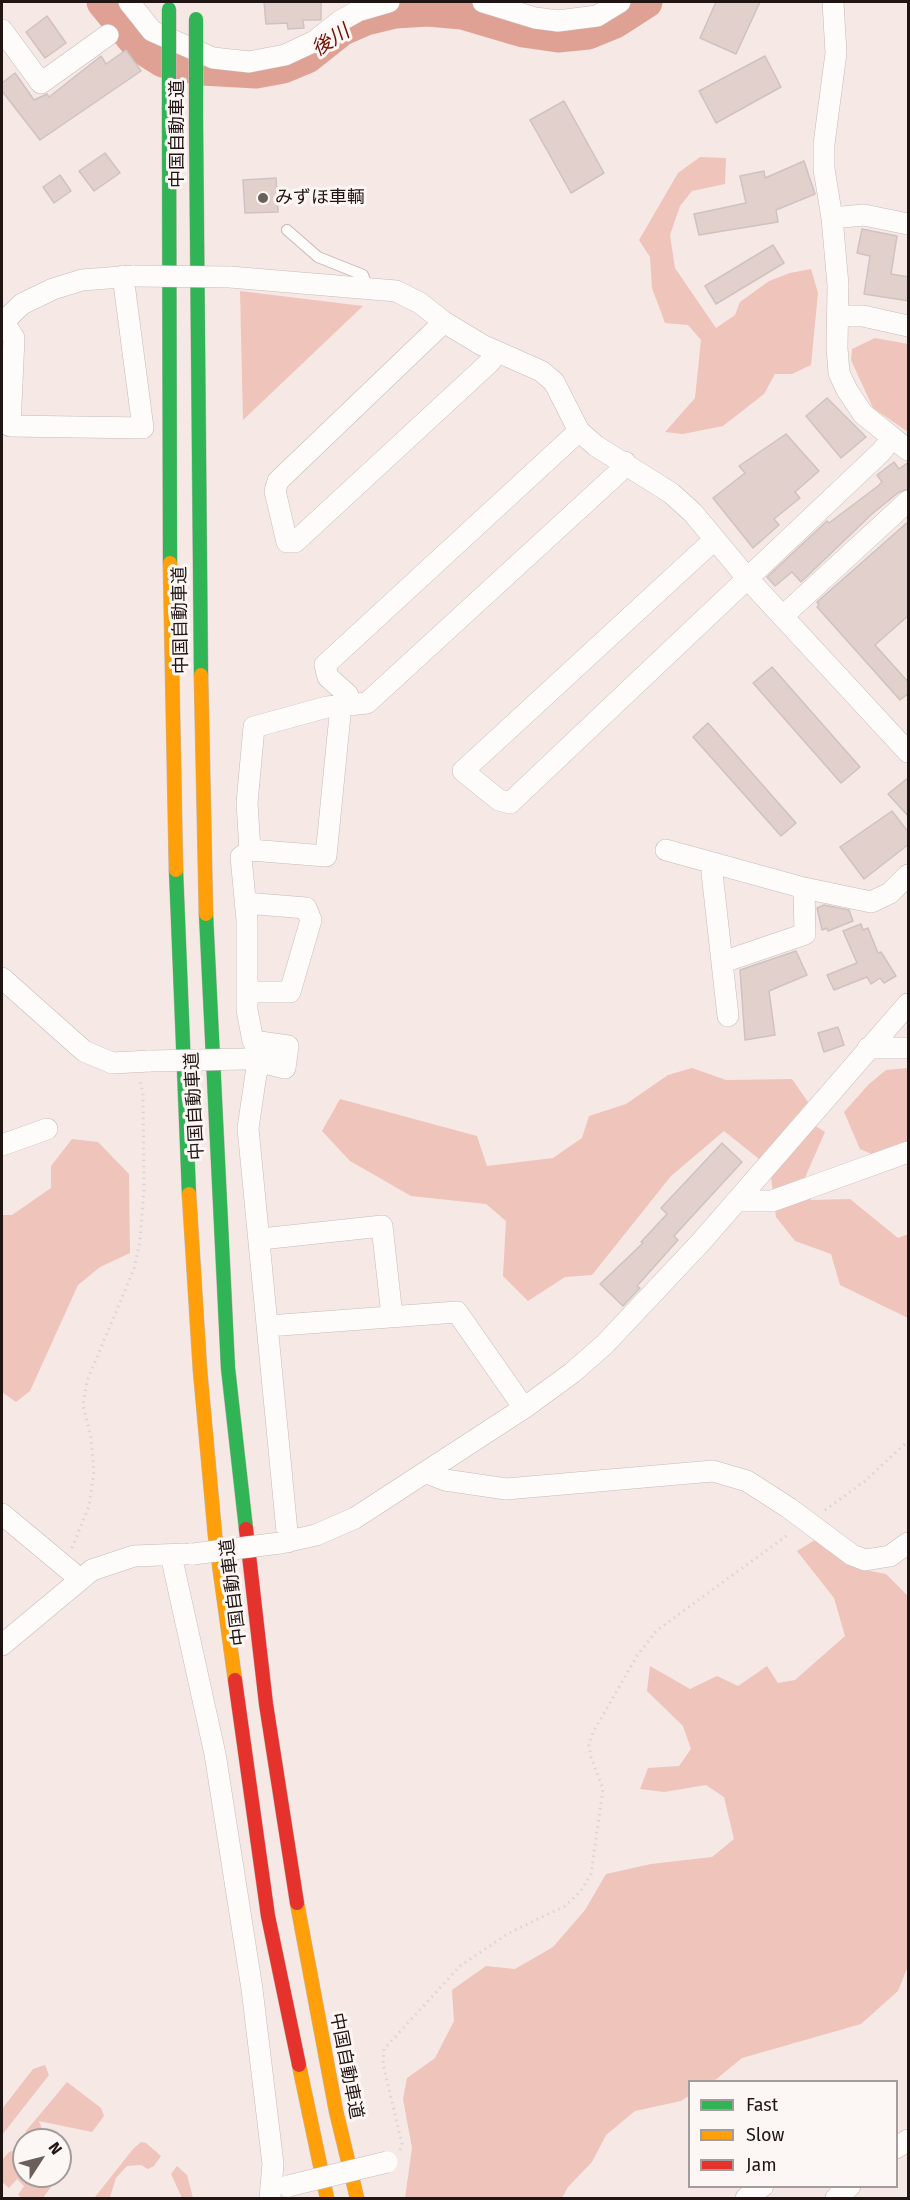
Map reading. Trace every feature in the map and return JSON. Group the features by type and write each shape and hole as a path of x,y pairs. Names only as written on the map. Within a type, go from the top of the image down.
{"highway":[{"name":"中国自動車道","path":"196,2 198,616 203,852 210,1043 228,1368 266,1704 292,1876 336,2111 357,2199"},
{"name":"中国自動車道","path":"169,5 170,605 175,843 189,1194 200,1370 215,1535 268,1917 327,2199"}],"street":[{"path":"129,2 152,31 213,58 249,62 285,55 315,42 340,21 358,11 389,2"},
{"path":"483,2 535,18 558,21 597,16 620,2"},
{"path":"714,540 463,771 499,800 510,803 881,452 900,444 863,414 839,373 832,218 824,169 824,144 836,53 833,2"},
{"path":"2,30 8,52 41,83 108,35"},
{"path":"832,218 864,215 909,224"},
{"path":"129,276 143,428 10,426 14,338 2,322 22,304 53,288 82,280 129,276 230,277 369,291 396,291 420,303 444,322 496,352 541,371 554,382 579,431 596,446 672,493 693,513 748,579 909,752"},
{"path":"838,316 863,316 909,326"},
{"path":"444,322 278,481 275,491 287,542 295,542 490,362 496,352"},
{"path":"2,978 84,1051 112,1063 253,1060 285,1068 288,1046 253,1041 247,1010 242,857 250,850 326,856 347,705 346,694 328,677 325,665 579,431"},
{"path":"250,850 247,803 254,727 347,705 367,703 618,473 625,462"},
{"path":"783,616 909,501"},
{"path":"666,850 804,888 871,902 890,893 909,875"},
{"path":"714,863 712,873 728,1016"},
{"path":"723,962 805,934 804,888"},
{"path":"245,903 306,908 311,920 290,992 247,992"},
{"path":"2,1645 92,1570 134,1556 193,1554 284,1542 316,1535 355,1518 524,1408 572,1373 605,1344 738,1201 868,1048 909,1004"},
{"path":"868,1048 909,1048"},
{"path":"253,1060 256,1074 248,1128 261,1239 284,1542"},
{"path":"2,1145 47,1129"},
{"path":"738,1201 772,1202 909,1152"},
{"path":"261,1239 382,1226 392,1316"},
{"path":"268,1326 457,1311 524,1408"},
{"path":"427,1473 445,1480 506,1489 713,1471 747,1481 852,1555 865,1560 890,1556 909,1543"},
{"path":"2,1514 64,1563 80,1579"},
{"path":"171,1555 215,1754 252,1989 276,2191 387,2162"},
{"path":"746,2199 762,2188"},
{"path":"836,2199 849,2188"}],"lane":[{"path":"286,230 318,257 363,275 369,291"}],"path":[{"path":"64,1563 76,1542 89,1506 94,1472 91,1438 83,1405 87,1381 134,1269 140,1241 144,1189 142,1062"},
{"path":"387,2162 398,2157 402,2144 383,2064 384,2049 460,1966 509,1933 565,1906 580,1892 591,1874 603,1789 589,1745 592,1732 637,1656 656,1631 806,1521 865,1481 909,1441"}],"shaded area":[{"path":"700,157 726,158 725,184 692,191 680,206 670,235 675,268 716,328 735,315 740,302 769,281 790,273 811,269 818,293 811,365 792,374 775,374 764,394 723,426 683,434 665,432 695,398 701,340 688,325 665,323 652,288 650,257 639,240 678,173"},
{"path":"240,291 363,306 243,420"},
{"path":"875,338 908,344 908,432 873,408 851,360 852,349"},
{"path":"692,1068 726,1080 792,1079 808,1102 759,1159 724,1131 671,1176 592,1275 565,1277 528,1301 503,1276 506,1221 486,1204 411,1196 350,1161 322,1131 340,1099 477,1136 487,1166 553,1158 582,1138 589,1116 626,1104 668,1075"},
{"path":"908,1068 908,1145 874,1155 860,1149 844,1112 869,1084 886,1070"},
{"path":"814,1125 825,1132 803,1182 811,1200 850,1199 898,1238 908,1234 908,1318 840,1285 831,1254 795,1241 776,1217 771,1177"},
{"path":"72,1139 98,1142 129,1174 130,1253 100,1267 78,1285 30,1391 16,1402 2,1392 2,1215 12,1215 51,1188 51,1166"},
{"path":"815,1540 856,1568 886,1574 908,1596 908,1966 898,1991 861,2024 742,2058 715,2080 688,2080 688,2097 681,2101 635,2111 606,2135 592,2162 568,2187 562,2198 405,2198 412,2148 403,2099 407,2078 435,2058 454,2021 452,1990 486,1966 515,1969 553,1947 585,1910 606,1874 651,1864 712,1857 734,1839 724,1797 706,1785 664,1792 640,1789 648,1768 679,1766 691,1749 683,1726 647,1691 650,1666 690,1689 717,1676 738,1686 767,1666 778,1683 795,1680 845,1636 834,1598 797,1551"},
{"path":"45,2065 49,2075 2,2135 2,2109 33,2069"},
{"path":"67,2082 101,2108 104,2116 92,2132 39,2121 42,2128 29,2128"},
{"path":"141,2142 146,2143 161,2156 154,2166 148,2169 141,2165 127,2166 116,2178 110,2197 95,2197 133,2149"},
{"path":"12,2151 12,2185 9,2188 2,2182 2,2160"},
{"path":"177,2166 187,2175 193,2198 182,2198 171,2174"},
{"path":"23,2188 50,2188 43,2198 22,2198 18,2195"}],"building":[{"path":"264,2 321,2 321,20 303,20 304,28 288,29 287,23 266,24"},
{"path":"716,2 760,2 736,54 700,38"},
{"path":"47,16 66,43 45,58 26,32"},
{"path":"126,50 141,71 40,140 2,91 2,83 15,73 34,100 47,94 49,97 101,56 106,64"},
{"path":"765,56 781,87 716,123 699,91"},
{"path":"564,101 604,173 571,193 530,120"},
{"path":"105,153 120,173 94,191 79,171"},
{"path":"804,161 815,194 776,210 778,222 699,235 694,214 746,203 740,176 764,171 765,178"},
{"path":"60,175 71,191 54,203 43,187"},
{"path":"276,178 278,212 245,213 243,180"},
{"path":"862,229 897,236 891,274 909,277 909,301 864,294 870,256 857,253"},
{"path":"773,245 784,263 716,304 705,286"},
{"path":"827,398 866,437 841,458 806,416"},
{"path":"786,434 819,471 795,492 800,498 774,519 779,525 753,548 713,498 745,473 739,466"},
{"path":"894,462 899,469 909,462 909,489 899,492 872,514 801,582 792,572 775,586 767,577 827,521 829,523 878,486 882,482 877,475"},
{"path":"909,521 909,615 875,645 909,683 909,693 900,700 817,607 819,605 817,602"},
{"path":"772,667 860,767 841,783 753,683"},
{"path":"708,723 796,823 781,836 693,737"},
{"path":"909,777 909,817 888,794"},
{"path":"892,811 909,833 909,844 864,879 840,847"},
{"path":"824,905 849,910 853,921 828,931 827,928 822,930 817,908"},
{"path":"861,924 863,930 868,928 878,953 881,952 896,976 884,983 880,978 871,984 867,977 834,990 827,975 857,963 843,931"},
{"path":"796,951 807,975 769,991 775,1035 745,1040 740,970"},
{"path":"838,1027 844,1045 824,1052 818,1033"},
{"path":"722,1143 742,1162 674,1236 678,1240 637,1286 640,1288 623,1306 600,1284 643,1243 641,1242 667,1214 661,1208"}],"waterway":[{"name":"後川","path":"103,2 139,46 163,61 202,69 256,72 283,67 307,57 341,30 366,19 395,12 428,10 462,13 523,31 558,36 588,33 615,22 646,2"}],"traffic: fast":[{"path":"169,9 169,109"},
{"path":"196,19 196,121"},
{"path":"169,109 170,563"},
{"path":"196,121 201,675"},
{"path":"176,870 189,1194"},
{"path":"206,914 228,1368 246,1529"}],"traffic: slow":[{"path":"170,563 176,870"},
{"path":"201,675 206,914"},
{"path":"189,1194 200,1370 215,1535 235,1680"},
{"path":"297,1903 336,2111 357,2198"},
{"path":"299,2065 327,2198"}],"traffic: jam":[{"path":"246,1529 266,1704 297,1903"},
{"path":"235,1680 268,1916 299,2065"}],"place":[{"name":"みずほ車輌","path":"263,198"}]}
